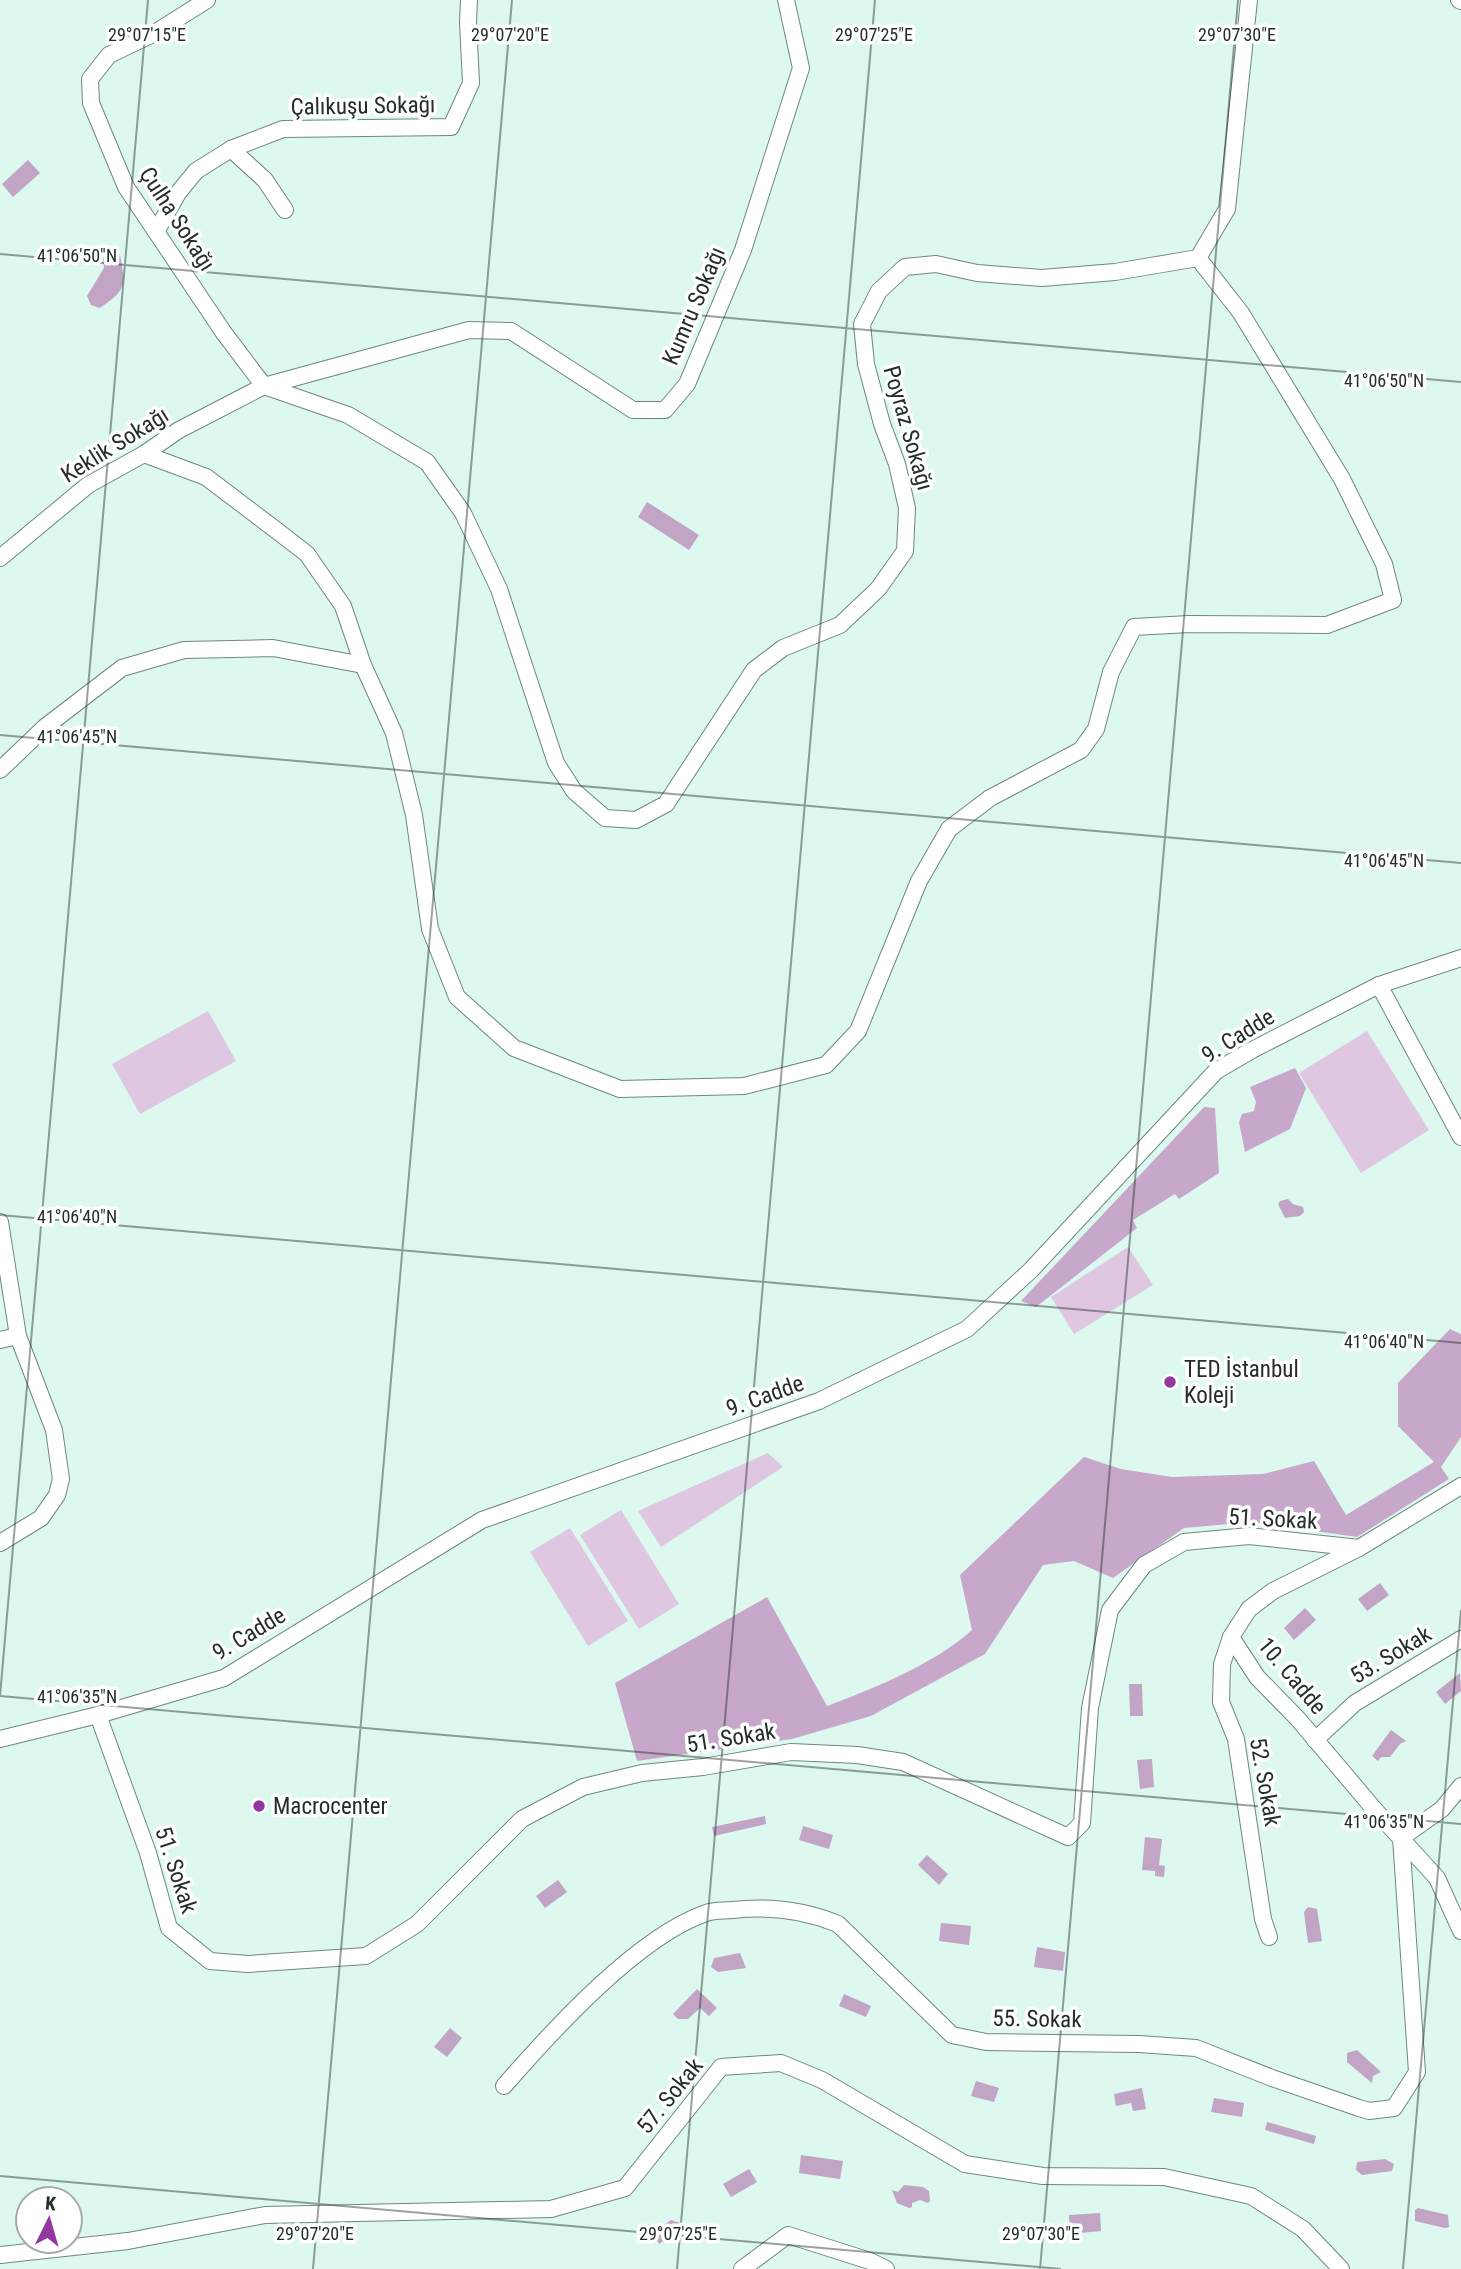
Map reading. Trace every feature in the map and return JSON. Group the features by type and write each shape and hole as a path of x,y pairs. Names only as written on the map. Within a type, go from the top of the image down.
{"street":[{"name":"Çulha Sokağı","path":"207,0 153,34 109,55 90,79 91,103 126,187 224,333 264,386"},
{"name":"Çalıkuşu Sokağı","path":"157,230 178,193 196,171 231,149 283,129 389,130 451,127 471,83 469,0"},
{"name":"Kumru Sokağı","path":"264,386 469,330 511,331 633,410 665,410 687,384 743,250 801,68 786,0"},
{"path":"144,454 206,477 307,554 343,606 363,665 394,733 414,816 430,929 457,997 514,1048 621,1089 744,1086 826,1065 858,1031 919,881 949,829 990,798 1081,750 1096,729 1111,672 1134,627 1189,624 1327,625 1393,600 1384,564 1342,479 1241,313 1198,258 1227,208 1249,0"},
{"path":"231,149 265,180 285,210"},
{"name":"Poyraz Sokağı","path":"264,386 348,415 427,462 463,513 499,589 556,763 574,791 606,818 636,820 666,804 754,670 783,648 840,625 878,589 905,551 907,508 897,464 882,424 866,364 863,337 862,324 879,291 905,267 936,264 977,273 1042,278 1115,272 1198,258"},
{"name":"Keklik Sokağı","path":"0,558 88,485 144,454 179,430 264,386"},
{"path":"0,770 45,727 122,668 135,664 184,650 273,648 363,665"},
{"name":"9. Cadde","path":"0,1740 225,1678 482,1520 819,1401 967,1329 1031,1269 1216,1071 1252,1049 1379,985 1461,958"},
{"path":"1379,985 1461,1137"},
{"path":"0,1222 18,1336 54,1430 61,1479 57,1495 41,1518 0,1542"},
{"path":"0,1340 18,1336"},
{"name":"10. Cadde","path":"1461,1486 1359,1548 1273,1591 1250,1609 1231,1637 1256,1677 1437,1878 1461,1931"},
{"name":"51. Sokak","path":"98,1715 148,1853 169,1928 210,1961 247,1964 366,1956 417,1924 522,1819 583,1787 642,1773 703,1767 791,1752 857,1755 903,1762 1068,1837 1082,1823 1090,1708 1111,1610 1144,1565 1184,1542 1249,1536 1359,1548"},
{"name":"52. Sokak","path":"1231,1637 1222,1664 1221,1702 1236,1739 1263,1919 1269,1937"},
{"name":"53. Sokak","path":"1315,1740 1355,1703 1461,1639"},
{"path":"1401,1838 1442,1809 1461,1786"},
{"name":"55. Sokak","path":"504,2086 544,2040 623,1965 669,1931 708,1912 758,1907 817,1915 838,1924 952,2035 986,2042 1139,2044 1196,2048 1272,2078 1369,2111 1394,2108 1418,2072 1401,1838"},
{"name":"57. Sokak","path":"0,2255 128,2241 265,2215 551,2209 625,2188 722,2067 781,2063 822,2080 965,2164 1043,2176 1164,2177 1251,2196 1303,2229 1340,2269"},
{"path":"742,2269 788,2235 870,2261 886,2269"}],"shaded area":[{"path":"28,160 40,173 13,197 2,184"},
{"path":"117,250 121,258 122,287 100,308 91,305 87,296 104,268 103,259 108,251"},
{"path":"647,502 699,535 689,550 638,517"},
{"path":"208,1011 236,1061 140,1114 112,1064"},
{"path":"1367,1031 1429,1130 1361,1173 1299,1073"},
{"path":"1295,1068 1306,1088 1290,1129 1245,1152 1239,1122 1242,1114 1254,1111 1256,1102 1250,1087"},
{"path":"1204,1107 1215,1108 1219,1173 1179,1199 1175,1194 1133,1220 1137,1228 1036,1307 1021,1301"},
{"path":"1288,1199 1303,1207 1304,1212 1300,1216 1285,1218 1278,1204"},
{"path":"1128,1247 1153,1285 1074,1334 1051,1297"},
{"path":"1450,1329 1461,1334 1461,1437 1441,1467 1449,1479 1357,1537 1251,1522 1184,1528 1113,1578 1074,1561 1043,1565 985,1654 871,1716 792,1739 637,1761 615,1683 767,1597 827,1706 884,1683 941,1653 972,1630 960,1575 1084,1457 1121,1469 1172,1477 1263,1474 1314,1461 1346,1515 1434,1462 1398,1426 1398,1383"},
{"path":"768,1453 783,1467 661,1547 638,1511"},
{"path":"621,1510 679,1604 639,1629 580,1535"},
{"path":"570,1528 628,1621 588,1646 530,1552"},
{"path":"1380,1583 1389,1595 1367,1611 1358,1599"},
{"path":"1305,1608 1316,1620 1294,1640 1284,1628"},
{"path":"1460,1673 1461,1691 1445,1704 1436,1692"},
{"path":"1129,1684 1142,1684 1143,1716 1130,1716"},
{"path":"1391,1730 1406,1741 1400,1744 1390,1757 1381,1757 1378,1761 1372,1756"},
{"path":"1152,1759 1154,1787 1140,1789 1137,1760"},
{"path":"765,1816 766,1824 714,1836 712,1827"},
{"path":"803,1826 833,1835 829,1849 799,1840"},
{"path":"1145,1837 1162,1839 1159,1865 1165,1866 1164,1877 1155,1876 1155,1871 1142,1870"},
{"path":"927,1855 948,1874 939,1885 918,1865"},
{"path":"558,1880 567,1892 545,1908 536,1896"},
{"path":"1308,1907 1317,1909 1322,1941 1308,1943 1304,1912"},
{"path":"941,1923 971,1926 969,1945 939,1941"},
{"path":"1037,1947 1065,1952 1063,1971 1034,1967"},
{"path":"740,1953 746,1968 718,1972 711,1967 714,1958"},
{"path":"697,1989 717,2008 709,2016 700,2008 688,2019 678,2019 673,2014"},
{"path":"844,1994 871,2006 866,2017 839,2006"},
{"path":"450,2028 462,2038 447,2057 434,2047"},
{"path":"1357,2050 1381,2072 1373,2076 1372,2083 1347,2062 1347,2053"},
{"path":"976,2081 999,2088 994,2102 971,2096"},
{"path":"1142,2088 1146,2109 1133,2111 1131,2103 1116,2106 1114,2094"},
{"path":"1214,2098 1244,2103 1242,2117 1211,2112"},
{"path":"1267,2122 1316,2136 1314,2144 1265,2130"},
{"path":"801,2155 843,2161 840,2179 799,2173"},
{"path":"1385,2159 1394,2164 1392,2171 1362,2175 1356,2170 1357,2162"},
{"path":"749,2169 757,2182 731,2197 723,2184"},
{"path":"904,2185 923,2187 929,2191 930,2201 928,2203 920,2200 912,2203 909,2208 897,2203 892,2190 898,2192"},
{"path":"1418,2208 1448,2215 1449,2227 1415,2221 1415,2210"},
{"path":"1100,2213 1101,2231 1070,2234 1069,2215"},
{"path":"671,2220 680,2223 682,2231 676,2240 668,2238 659,2244 653,2232"}],"place":[{"name":"TED İstanbul Koleji","path":"1170,1382"},
{"name":"Macrocenter","path":"259,1806"}]}
